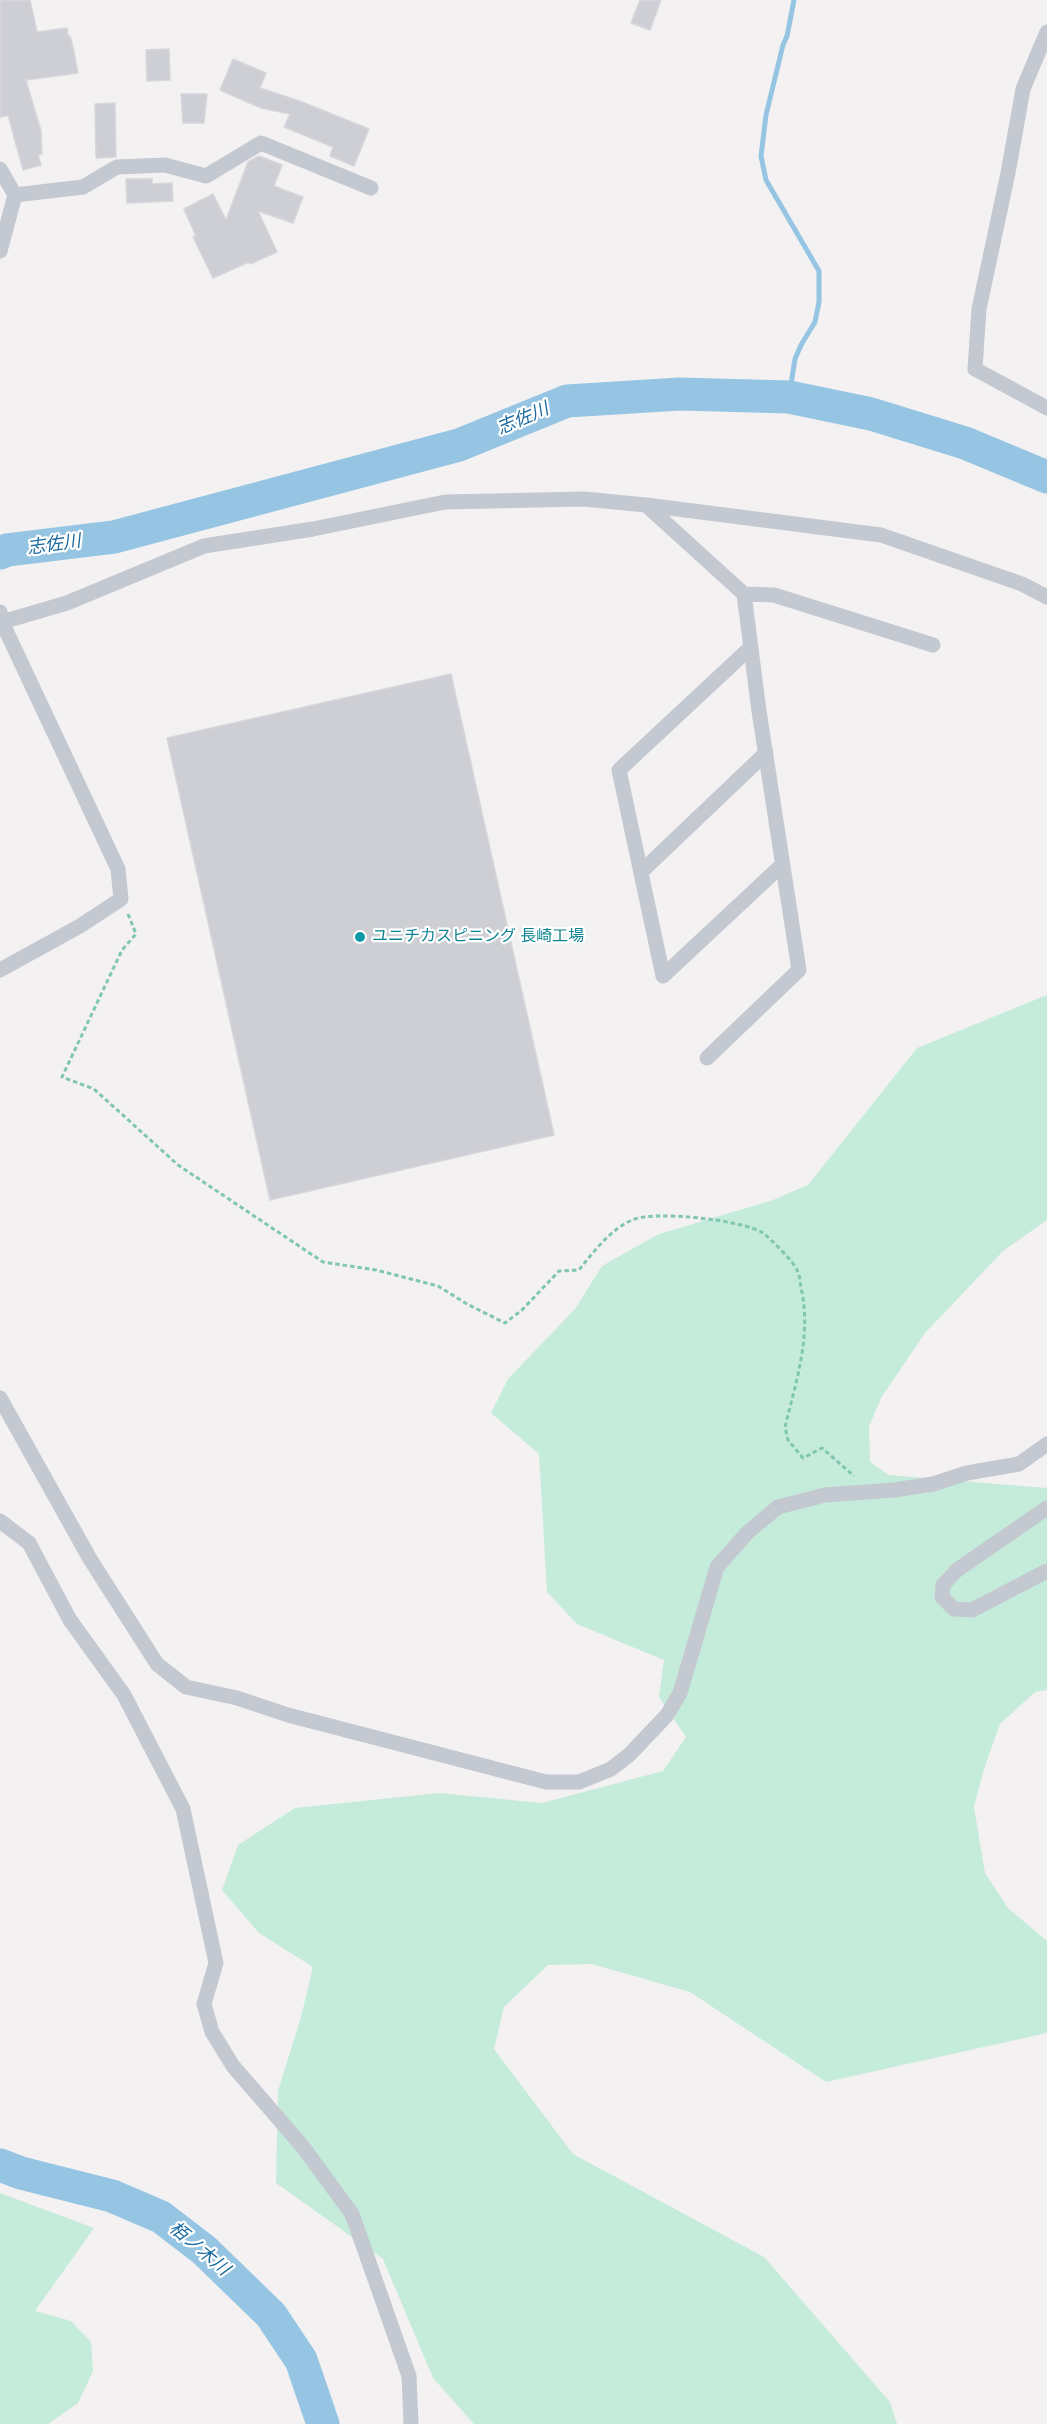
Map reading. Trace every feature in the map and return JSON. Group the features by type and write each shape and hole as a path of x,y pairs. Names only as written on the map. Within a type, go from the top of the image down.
{"street":[{"path":"1047,32 1023,89 979,309 975,369 1047,408"},
{"path":"15,195 83,188 117,167 165,165 206,176 261,143 371,188"},
{"path":"0,169 15,195"},
{"path":"0,251 3,223 15,195"},
{"path":"0,970 80,926 121,899 118,869 1,617 67,603 204,546 314,529 445,502 584,499 881,535 1022,584 1047,597"},
{"path":"646,505 744,594 799,970 707,1058"},
{"path":"744,594 774,595 933,645"},
{"path":"751,647 619,770 663,976 783,864"},
{"path":"641,872 766,753"},
{"path":"0,1398 90,1559 157,1664 186,1687 237,1698 288,1715 546,1782 579,1782 611,1769 629,1755 667,1715 680,1693 717,1567 748,1532 778,1507 825,1495 933,1484 967,1473 1019,1464 1047,1444"},
{"path":"1047,1508 957,1570 943,1585 942,1597 954,1609 972,1610 1047,1570"},
{"path":"0,1521 29,1543 70,1620 124,1695 183,1809 216,1963 204,2004 212,2032 233,2066 303,2147 352,2214 409,2376 411,2424"}],"path":[{"path":"121,899 136,934 122,950 62,1077 94,1089 178,1165 323,1262 376,1270 438,1286 505,1323 522,1310 558,1271 579,1270 603,1241 633,1219 668,1216 705,1218 762,1233 797,1270 804,1298 805,1341 785,1427 788,1440 803,1458 822,1448 871,1492"}],"green space":[{"path":"1047,995 1047,1220 1003,1251 925,1333 881,1398 869,1427 870,1462 889,1475 1047,1488 1047,1690 1035,1692 1000,1724 984,1769 974,1807 985,1873 1008,1908 1047,1941 1047,2033 826,2082 690,1992 592,1964 548,1965 504,2007 494,2049 573,2154 764,2257 890,2402 897,2424 474,2424 433,2378 383,2259 276,2183 278,2091 301,2017 313,1967 259,1933 222,1890 238,1845 295,1808 439,1793 542,1803 663,1771 686,1737 659,1697 664,1660 577,1624 547,1592 539,1454 491,1413 508,1379 575,1309 602,1266 659,1234 773,1200 808,1185 917,1048"},
{"path":"0,2193 94,2228 35,2311 71,2321 91,2342 93,2371 78,2403 48,2424 0,2424"}],"building":[{"path":"0,0 30,0 37,32 67,28 78,73 26,80 41,131 42,154 38,155 41,165 23,170 8,115 0,117"},
{"path":"640,0 661,0 650,30 631,23"},
{"path":"169,49 170,80 147,81 146,50"},
{"path":"233,59 266,73 260,88 369,129 354,166 330,156 333,147 284,127 290,114 261,108 220,90"},
{"path":"181,94 207,94 204,123 183,123"},
{"path":"115,103 116,157 96,158 95,104"},
{"path":"259,156 282,165 274,186 303,197 293,223 258,211 277,252 213,278 193,237 196,236 184,209 213,194 226,220 248,162"},
{"path":"126,179 152,179 152,184 172,183 173,201 127,203"},
{"name":"ユニチカスピニング 長崎工場","path":"451,674 554,1135 270,1200 167,738"}],"waterway":[{"path":"789,397 795,359 815,322 819,302 819,271 766,180 761,156 766,115 794,0"},
{"name":"志佐川","path":"0,553 7,550 114,537 459,445 567,401 680,394 789,397 871,414 965,443 1047,477"},
{"name":"栢ノ木川","path":"0,2165 21,2173 112,2196 161,2217 204,2250 271,2315 301,2360 323,2424"}],"place":[{"name":"ユニチカスピニング 長崎工場","path":"360,937"}]}
